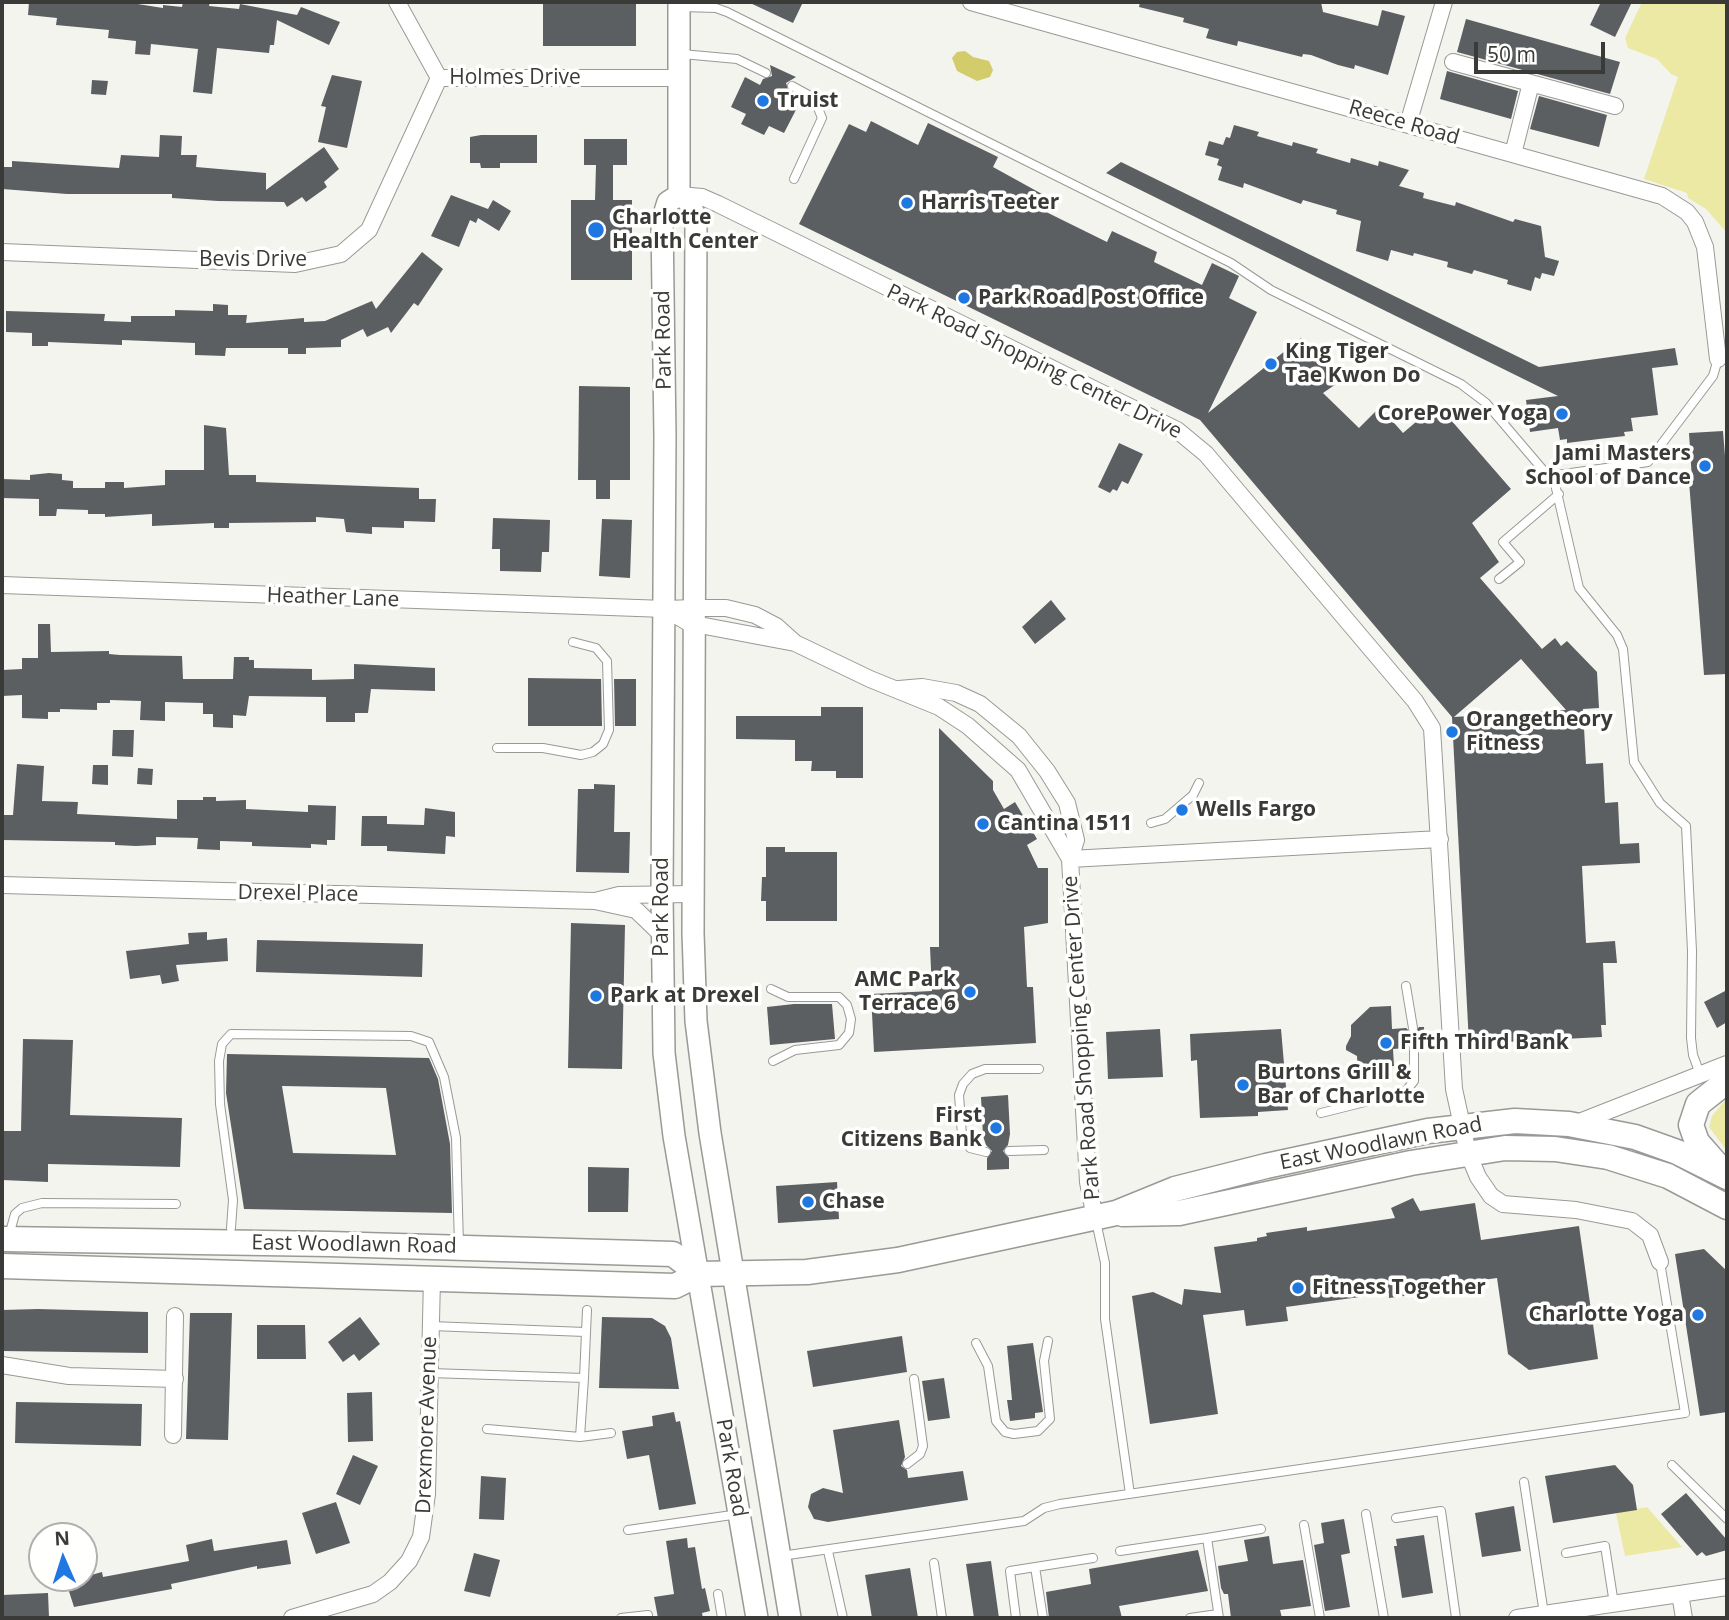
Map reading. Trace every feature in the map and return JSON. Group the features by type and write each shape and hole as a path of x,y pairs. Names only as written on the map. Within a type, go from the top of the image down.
{"main road":[{"path":"671,194 679,78 679,5"},
{"name":"Park Road","path":"757,1618 666,1080 662,935 665,608 662,221 671,194 690,202 696,222 693,894 698,1046 790,1618"},
{"path":"1727,1081 1698,1104 1691,1125 1701,1149 1727,1176"},
{"name":"East Woodlawn Road","path":"2,1266 675,1286 699,1274 807,1272 863,1266 1105,1215 1215,1178 1462,1125 1515,1121 1569,1124 1656,1143 1727,1176"},
{"name":"East Woodlawn Road","path":"1105,1215 1179,1213 1468,1153 1517,1148 1585,1152 1668,1176 1727,1207"},
{"name":"East Woodlawn Road","path":"6,1236 673,1254 699,1274"}],"street":[{"name":"Holmes Drive","path":"397,2 439,78 679,78"},
{"name":"Reece Road","path":"971,2 1021,9 1662,196 1687,212 1695,222 1705,247 1717,359"},
{"path":"1408,124 1444,2"},
{"path":"1453,62 1615,106"},
{"name":"Bevis Drive","path":"2,252 295,264 341,254 369,230 439,78"},
{"path":"1513,154 1531,83"},
{"name":"Park Road Shopping Center Drive","path":"671,194 702,197 718,204 1177,430 1196,444 1424,713 1435,739 1453,1070 1468,1153 1478,1177 1496,1200 1513,1206 1576,1210 1632,1222 1650,1236 1660,1262"},
{"name":"Heather Lane","path":"2,585 665,608"},
{"name":"Park Road Shopping Center Drive","path":"665,608 794,643 946,711 1004,756 1026,781 1070,859"},
{"name":"Park Road Shopping Center Drive","path":"899,689 926,688 967,697 994,714 1019,736 1047,771 1067,803 1076,840 1070,859 1088,1182 1105,1215"},
{"name":"Park Road Shopping Center Drive","path":"1070,859 1440,839"},
{"name":"Drexel Place","path":"2,885 594,901 636,910 662,935"},
{"name":"Drexel Place","path":"594,901 620,895 693,894"},
{"path":"1569,1124 1602,1115 1727,1064"},
{"name":"Drexmore Avenue","path":"292,1618 373,1594 390,1582 409,1561 423,1528 432,1279"},
{"path":"173,1435 175,1316"},
{"path":"2,1364 69,1376 175,1379"},
{"path":"1517,1618 1727,1587"},
{"path":"1680,1594 1684,1618"}],"lane":[{"path":"679,5 709,7 727,12 1220,257 1271,290 1461,384 1486,403 1550,476 1559,494 1571,561 1579,588 1617,635 1623,649 1634,762 1660,803 1686,826 1692,951 1691,1038 1700,1074"},
{"path":"679,54 737,59 766,73"},
{"path":"792,86 814,98 822,118 794,179"},
{"path":"1550,476 1648,462 1713,376 1717,359"},
{"path":"1499,579 1520,562 1503,542 1559,494"},
{"path":"497,748 543,748 567,755 581,755 593,752 603,744 609,730 607,662 596,648 573,642"},
{"path":"1151,823 1165,819 1193,796 1199,783"},
{"path":"1406,986 1413,1028"},
{"path":"771,989 788,997 839,997 847,1005 851,1019 849,1033 839,1045 795,1050 773,1061"},
{"path":"231,1228 233,1200 220,1104 219,1061 222,1044 231,1034 411,1037 429,1042 444,1077 456,1138 459,1248"},
{"path":"1321,1113 1405,1092 1414,1081 1414,1048"},
{"path":"986,1152 970,1148 962,1135 959,1096 963,1084 972,1074 985,1069 1039,1069"},
{"path":"1009,1152 1044,1150"},
{"path":"6,1236 15,1214 22,1208 42,1203 176,1205"},
{"path":"1105,1215 1105,1319 1130,1494"},
{"path":"781,1556 1024,1521 1052,1505 1685,1413 1660,1262"},
{"path":"580,1437 587,1310"},
{"path":"431,1326 585,1332"},
{"path":"976,1343 988,1366 996,1421 1005,1432 1014,1434 1038,1431 1049,1419 1044,1361 1048,1341"},
{"path":"430,1373 584,1378"},
{"path":"907,1464 920,1454 923,1446 914,1379"},
{"path":"487,1429 580,1437 611,1433"},
{"path":"1672,1465 1727,1519"},
{"path":"1524,1482 1544,1614"},
{"path":"1396,1518 1441,1511 1456,1618"},
{"path":"628,1530 739,1514"},
{"path":"1366,1514 1384,1618"},
{"path":"1304,1525 1320,1618"},
{"path":"1120,1551 1261,1530"},
{"path":"1190,1618 1218,1616 1208,1538"},
{"path":"1566,1553 1605,1546 1614,1604"},
{"path":"828,1551 843,1618"},
{"path":"1016,1618 1010,1571 1093,1558"},
{"path":"934,1563 942,1618"},
{"path":"1035,1567 1044,1618"},
{"path":"718,1594 722,1618"},
{"path":"621,1618 648,1615 648,1618"}],"shaded area":[{"path":"1642,2 1727,2 1727,233 1706,209 1688,198 1687,193 1644,179 1678,77 1671,74 1657,59 1628,48 1625,38"},
{"path":"965,51 973,57 989,61 993,70 990,77 977,81 957,71 952,58 957,52"},
{"path":"1727,1098 1727,1151 1709,1127 1712,1116"},
{"path":"1647,1507 1682,1547 1625,1556 1616,1513"}],"building":[{"path":"29,2 125,2 163,8 163,5 182,7 183,2 210,2 209,6 239,9 240,4 297,15 301,7 340,22 329,45 277,20 274,45 270,45 269,53 217,48 212,94 193,92 198,49 151,44 150,55 135,54 136,41 108,38 109,30 56,25 57,18 28,15"},
{"path":"543,2 636,2 636,46 543,46"},
{"path":"748,2 803,2 793,23"},
{"path":"1140,2 1321,2 1323,12 1378,26 1382,10 1405,16 1388,75 1355,65 1354,69 1338,65 1311,55 1303,54 1302,57 1238,41 1237,46 1206,38 1209,29 1183,22 1184,18 1139,7"},
{"path":"1601,2 1632,2 1615,37 1590,25"},
{"path":"1466,19 1620,62 1610,94 1457,52"},
{"name":"Truist","path":"770,65 796,77 786,83 789,92 786,98 799,104 784,133 769,126 764,135 741,124 746,114 731,107 745,77 760,85 763,79 772,76"},
{"path":"1447,71 1518,91 1511,119 1440,99"},
{"path":"332,75 362,81 347,148 318,142 326,107 321,106"},
{"path":"92,80 108,81 106,95 91,94"},
{"path":"1539,96 1607,115 1599,147 1530,129"},
{"path":"871,121 918,145 928,123 998,157 993,167 1042,194 1036,207 1107,242 1112,231 1157,252 1154,262 1202,285 1212,263 1239,276 1229,298 1257,312 1208,413 1301,338 1339,382 1323,393 1359,428 1380,407 1403,433 1437,404 1511,489 1472,523 1499,562 1480,578 1542,649 1555,638 1561,646 1567,641 1597,672 1599,708 1583,709 1586,764 1603,763 1605,803 1618,802 1620,844 1639,843 1640,863 1582,866 1586,943 1615,941 1617,963 1603,963 1606,1025 1601,1025 1602,1037 1469,1044 1452,717 1200,420 799,224 849,124 866,132","holes":["1521,659 1566,710 1454,717"]},
{"path":"1234,125 1259,132 1257,136 1292,146 1293,142 1318,149 1316,153 1350,163 1351,158 1378,166 1379,161 1409,170 1399,186 1424,193 1423,198 1455,206 1456,202 1513,222 1515,219 1541,226 1545,257 1559,261 1554,276 1542,273 1540,279 1535,277 1531,291 1507,284 1508,280 1474,270 1472,274 1447,267 1448,262 1414,253 1413,256 1391,250 1388,261 1356,251 1361,221 1336,214 1337,210 1303,200 1301,204 1244,183 1243,188 1218,180 1222,167 1217,165 1219,159 1205,155 1209,141 1223,145 1226,137 1230,138"},
{"path":"160,135 182,136 181,155 197,155 196,167 266,173 266,190 324,147 339,169 324,182 327,187 306,202 302,197 287,207 284,202 172,198 172,194 67,194 2,189 2,167 12,167 12,161 119,168 121,155 159,157"},
{"path":"537,135 537,163 500,163 500,168 481,168 480,163 470,163 470,137"},
{"path":"584,139 627,139 627,165 613,165 613,200 632,200 632,280 571,280 571,200 595,200 596,165 584,165"},
{"path":"1121,162 1539,367 1675,348 1678,365 1652,368 1658,415 1631,418 1633,431 1624,432 1625,436 1567,443 1567,439 1560,440 1558,428 1530,432 1526,400 1558,396 1106,173"},
{"path":"451,195 488,209 493,200 511,211 499,231 478,218 476,223 470,220 459,247 431,236"},
{"path":"422,252 443,269 418,306 414,303 391,333 388,327 367,337 363,329 341,340 341,347 306,348 306,354 288,354 288,348 226,348 225,356 195,355 195,343 122,340 122,345 48,342 48,346 32,346 32,333 6,332 6,311 105,314 104,321 131,322 131,316 175,316 175,310 213,311 213,304 228,305 228,315 247,315 246,323 304,318 304,322 325,321 372,301 376,309"},
{"path":"579,386 630,387 630,480 610,480 610,499 596,499 596,480 578,480"},
{"path":"204,425 226,428 229,475 256,475 256,482 419,488 419,499 436,499 435,522 404,521 404,528 372,527 372,534 346,532 344,519 316,517 316,522 229,523 229,528 214,528 214,523 152,526 152,514 105,517 105,514 88,514 88,510 57,509 56,516 39,516 39,499 2,498 2,479 30,480 30,475 49,473 62,474 62,480 73,481 73,488 105,488 105,482 124,482 124,488 165,485 165,470 204,470"},
{"path":"1723,431 1727,481 1727,674 1704,675 1689,481 1692,480 1689,433"},
{"path":"1119,443 1143,454 1128,484 1122,481 1117,491 1113,489 1110,493 1098,487"},
{"path":"493,518 550,520 549,552 542,552 541,572 500,571 500,549 492,549"},
{"path":"602,519 632,520 630,578 599,576"},
{"path":"1051,600 1066,619 1035,644 1022,627"},
{"path":"38,624 50,624 51,652 109,651 109,654 120,655 182,656 183,679 233,679 234,657 249,657 249,660 254,660 254,668 312,669 312,680 354,679 354,664 435,668 435,691 371,689 368,713 355,713 355,722 326,722 326,697 249,696 246,716 233,715 233,728 213,727 213,714 203,714 203,703 165,702 165,721 140,720 141,701 110,700 110,703 97,703 97,710 60,709 60,712 48,712 48,719 22,718 22,695 2,696 2,670 22,669 22,658 38,658"},
{"path":"528,678 601,679 602,726 528,726"},
{"path":"614,679 636,679 636,726 615,726"},
{"path":"821,707 863,707 863,778 836,778 836,771 811,771 812,761 795,761 795,740 736,739 736,716 821,716"},
{"path":"939,728 993,781 993,790 1004,809 1015,802 1037,839 1027,845 1038,868 1048,868 1048,923 1024,927 1027,987 1033,987 1036,1043 874,1052 871,994 932,991 930,947 939,947"},
{"path":"113,730 134,730 133,757 112,756"},
{"path":"17,764 44,766 42,801 78,802 77,814 177,819 177,800 203,800 203,797 216,797 216,801 246,800 246,809 308,812 308,805 336,806 335,840 327,840 327,845 311,844 311,848 252,846 252,842 220,841 220,850 197,849 198,838 156,837 156,845 136,846 115,845 115,842 2,840 2,815 13,815"},
{"path":"93,765 108,765 108,785 92,784"},
{"path":"138,768 153,769 152,785 137,784"},
{"path":"594,784 615,785 614,832 630,832 629,873 576,872 578,789 594,789"},
{"path":"425,808 455,812 455,837 446,836 445,854 387,851 387,846 361,846 362,816 387,816 387,824 424,825"},
{"path":"766,847 785,847 785,852 837,852 837,921 766,921 766,901 761,901 762,877 766,877"},
{"name":"Park at Drexel","path":"571,923 625,925 622,1069 568,1068"},
{"path":"207,932 207,940 227,938 228,961 176,965 179,981 162,984 160,975 130,979 126,951 189,944 188,933"},
{"path":"257,940 423,944 422,977 256,972"},
{"path":"1727,990 1727,1022 1717,1028 1704,1002"},
{"path":"832,1004 835,1039 770,1045 767,1007"},
{"name":"Fifth Third Bank","path":"1391,1006 1392,1029 1406,1028 1413,1034 1419,1027 1424,1027 1425,1047 1413,1042 1407,1048 1393,1049 1394,1066 1380,1067 1380,1078 1358,1077 1357,1056 1346,1050 1351,1036 1351,1025 1370,1007"},
{"path":"1160,1029 1163,1077 1108,1079 1106,1032"},
{"name":"Burtons Grill & Bar of Charlotte","path":"1281,1029 1288,1110 1258,1112 1258,1116 1200,1118 1197,1060 1191,1061 1190,1034"},
{"path":"23,1039 73,1040 70,1115 182,1118 180,1167 48,1164 48,1182 2,1180 2,1131 21,1131"},
{"path":"227,1054 429,1058 438,1079 450,1144 452,1213 244,1209 226,1093","holes":["282,1086 386,1088 396,1155 293,1153"]},
{"name":"First Citizens Bank","path":"1008,1095 1010,1134 1008,1145 1003,1151 1009,1158 1009,1169 987,1170 987,1158 992,1151 983,1136 981,1097"},
{"path":"588,1167 629,1168 628,1212 588,1212"},
{"name":"Chase","path":"837,1182 839,1219 778,1223 776,1186"},
{"path":"1413,1198 1420,1211 1475,1203 1481,1240 1579,1226 1598,1359 1529,1370 1508,1354 1497,1278 1446,1285 1447,1290 1389,1298 1389,1293 1286,1307 1288,1321 1246,1326 1244,1310 1203,1315 1218,1414 1150,1424 1132,1296 1153,1292 1182,1305 1184,1289 1221,1293 1214,1247 1257,1241 1257,1238 1267,1236 1266,1233 1307,1227 1307,1231 1395,1218 1391,1208"},
{"path":"1704,1249 1727,1271 1727,1412 1700,1416 1675,1254"},
{"path":"2,1310 148,1312 148,1353 2,1351"},
{"path":"190,1313 232,1313 228,1440 186,1439"},
{"path":"360,1317 380,1344 359,1361 354,1354 343,1362 328,1342"},
{"path":"602,1317 652,1318 665,1326 671,1338 679,1389 599,1388"},
{"path":"257,1325 305,1325 306,1359 257,1359"},
{"path":"902,1336 907,1372 813,1387 807,1351"},
{"path":"1033,1343 1043,1412 1035,1413 1035,1418 1010,1421 1007,1400 1012,1400 1007,1346"},
{"path":"944,1378 950,1418 928,1421 922,1381"},
{"path":"372,1392 373,1441 348,1442 347,1393"},
{"path":"16,1402 142,1404 141,1446 15,1443"},
{"path":"674,1412 676,1422 680,1421 696,1504 659,1510 649,1455 627,1459 622,1431 653,1426 652,1416"},
{"path":"899,1420 905,1457 901,1466 907,1470 908,1478 963,1471 968,1500 828,1522 814,1519 808,1507 811,1494 823,1488 843,1493 833,1430"},
{"path":"353,1455 378,1466 360,1505 336,1494"},
{"path":"1615,1465 1633,1485 1637,1510 1553,1523 1545,1476"},
{"path":"481,1476 506,1478 504,1520 479,1519"},
{"path":"1686,1493 1727,1540 1727,1550 1706,1556 1702,1552 1697,1556 1661,1514"},
{"path":"336,1502 350,1543 316,1554 302,1513"},
{"path":"1514,1506 1521,1551 1482,1557 1475,1513"},
{"path":"1344,1519 1350,1553 1341,1555 1350,1607 1325,1611 1314,1545 1324,1543 1321,1523"},
{"path":"1424,1535 1433,1593 1402,1598 1394,1546 1397,1546 1396,1539"},
{"path":"1269,1536 1273,1564 1303,1560 1311,1606 1280,1610 1282,1618 1231,1618 1228,1594 1224,1594 1221,1588 1218,1566 1248,1561 1244,1540"},
{"path":"687,1538 688,1548 695,1547 702,1589 705,1588 710,1611 702,1613 703,1618 658,1618 654,1597 674,1594 666,1541"},
{"path":"212,1539 214,1551 287,1540 291,1564 257,1569 257,1566 171,1584 172,1589 74,1607 69,1592 98,1592 98,1573 102,1572 103,1577 189,1561 186,1545"},
{"path":"1198,1550 1208,1591 1119,1606 1122,1618 1049,1618 1046,1592 1091,1584 1089,1569"},
{"path":"474,1553 500,1560 490,1597 464,1591"},
{"path":"991,1561 999,1618 974,1618 966,1564"},
{"path":"910,1568 918,1618 872,1618 865,1575"},
{"path":"48,1593 49,1617 3,1618 2,1595"}],"place":[{"name":"Truist","path":"763,101"},
{"name":"Harris Teeter","path":"907,203"},
{"name":"Charlotte Health Center","path":"596,230"},
{"name":"Park Road Post Office","path":"964,298"},
{"name":"King Tiger Tae Kwon Do","path":"1271,364"},
{"name":"CorePower Yoga","path":"1562,414"},
{"name":"Jami Masters School of Dance","path":"1705,466"},
{"name":"Orangetheory Fitness","path":"1452,732"},
{"name":"Wells Fargo","path":"1182,810"},
{"name":"Cantina 1511","path":"983,824"},
{"name":"AMC Park Terrace 6","path":"970,992"},
{"name":"Park at Drexel","path":"596,996"},
{"name":"Fifth Third Bank","path":"1386,1043"},
{"name":"Burtons Grill & Bar of Charlotte","path":"1243,1085"},
{"name":"First Citizens Bank","path":"996,1128"},
{"name":"Chase","path":"808,1202"},
{"name":"Fitness Together","path":"1298,1288"},
{"name":"Charlotte Yoga","path":"1698,1315"}]}
